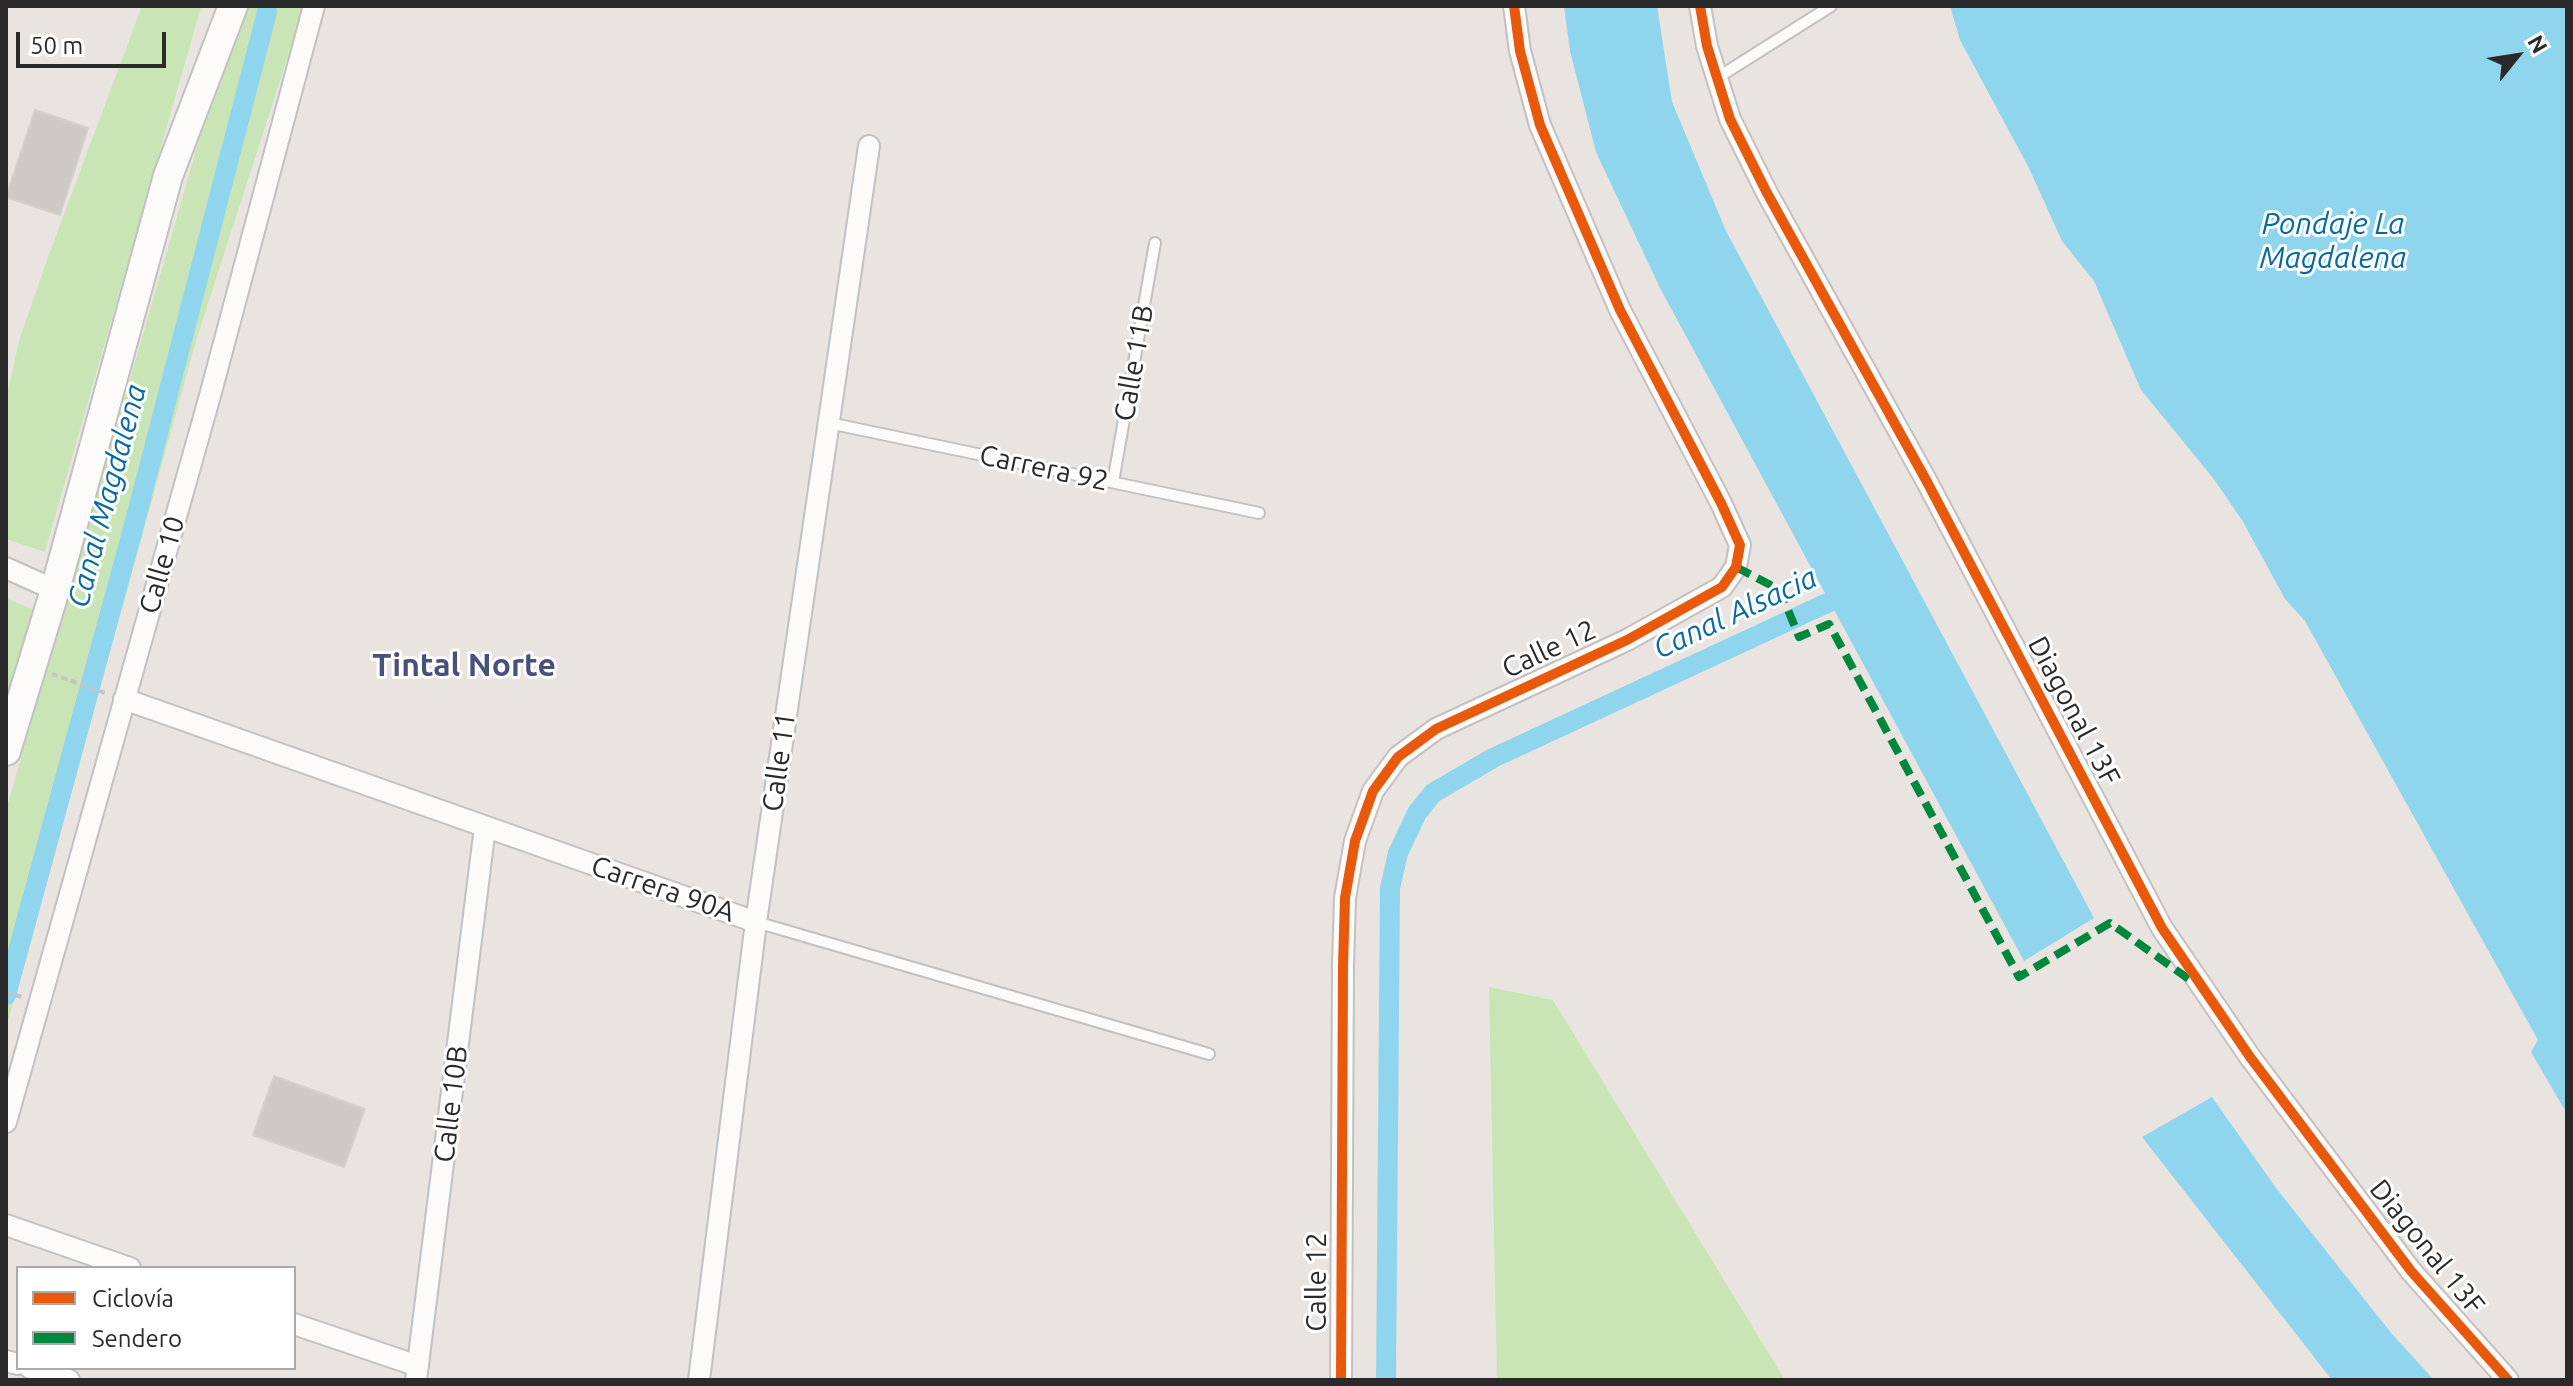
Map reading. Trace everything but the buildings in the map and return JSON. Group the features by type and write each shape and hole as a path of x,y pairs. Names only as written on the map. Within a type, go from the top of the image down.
{"street":[{"path":"6,751 55,590 168,176 233,6"},
{"name":"Calle 10","path":"6,1122 207,407 314,6"},
{"name":"Calle 12","path":"1341,1380 1345,898 1355,841 1373,791 1398,757 1436,729 1627,640 1722,587 1736,567 1740,545 1620,310 1540,125 1520,51 1514,6"},
{"name":"Diagonal 13F","path":"1700,6 1707,46 1730,119 1767,193 1926,480 2162,928 2250,1057 2411,1271 2508,1380"},
{"name":"Calle 11","path":"699,1380 756,922 869,146"},
{"path":"6,568 55,590"},
{"name":"Carrera 90A","path":"124,699 756,922"},
{"name":"Calle 10B","path":"417,1373 485,827"},
{"path":"6,1225 124,1266"},
{"path":"296,1325 417,1373"},
{"path":"36,1370 69,1380"}],"lane":[{"path":"1717,78 1831,6"},
{"name":"Calle 11B","path":"1113,482 1155,243"},
{"name":"Carrera 92","path":"829,423 1259,513"},
{"name":"Carrera 90A","path":"756,922 1209,1054"}],"path":[{"path":"75,682 100,691"},
{"path":"6,992 13,994"}],"green space":[{"path":"142,6 201,7 45,552 6,539 6,399 19,341 48,257"},
{"path":"250,6 304,6 196,341 6,1028 6,810 199,140"},
{"path":"6,598 36,611 6,698"},
{"path":"1489,987 1553,1000 1785,1380 1497,1380"}],"water":[{"path":"1564,6 1657,6 1672,102 1726,231 2094,918 2024,961 1660,288 1596,152 1570,51"},
{"name":"Pondaje La Magdalena","path":"1950,6 2567,6 2567,1114 2531,1052 2538,1040 2305,621 2285,599 2242,520 2213,478 2141,390 2094,281 2062,241 2029,168 1960,40"},
{"path":"2212,1097 2276,1188 2392,1334 2434,1380 2332,1380 2142,1137"}],"waterway":[{"name":"Canal Magdalena","path":"6,995 133,529 267,12"},
{"name":"Canal Alsacia","path":"1386,1380 1390,888 1398,853 1417,813 1433,793 1493,758 1853,591"}],"marked path":[{"path":"1736,567 1780,590 1799,637 1829,624 2019,977 2110,923 2193,982"}],"cycle path":[{"path":"1341,1380 1345,898 1355,841 1373,791 1398,757 1436,729 1627,640 1722,587 1736,567 1740,545 1620,310 1540,125 1520,51 1514,6"},
{"path":"1700,6 1707,46 1730,119 1767,193 1926,480 2162,928 2250,1057 2411,1271 2508,1380"}],"district":[{"name":"Tintal Norte","path":"464,665"}]}
